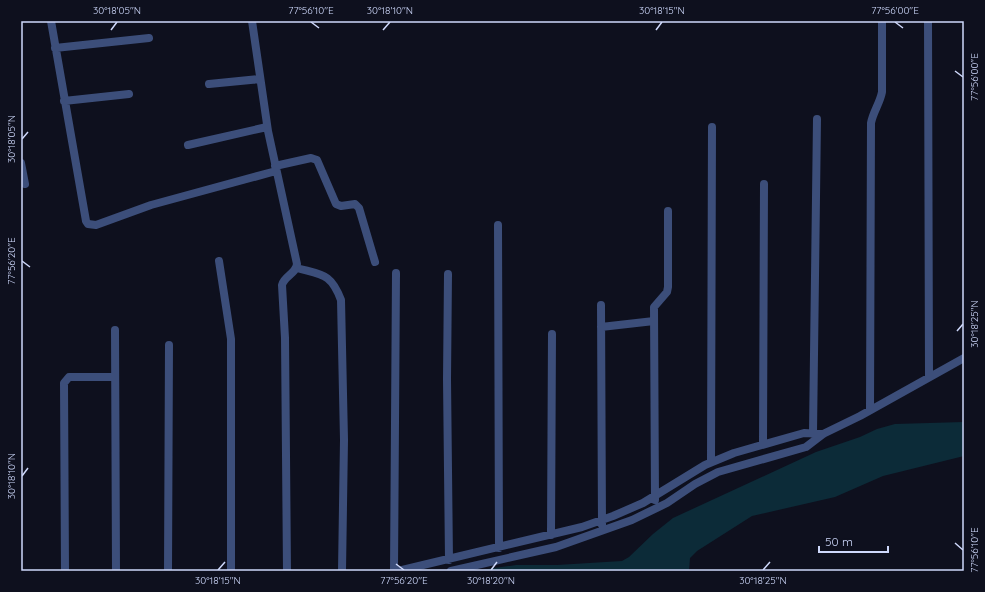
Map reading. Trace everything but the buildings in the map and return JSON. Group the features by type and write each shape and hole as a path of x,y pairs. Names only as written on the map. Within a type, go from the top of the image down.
{"street":[{"path":"51,21 78,181 86,221 88,224 96,225 151,205 311,158 317,160 336,204 341,206 355,204 359,208 376,262"},
{"path":"252,21 267,127 297,259 297,268"},
{"path":"870,410 871,123 873,113 881,100 882,92 882,21"},
{"path":"928,21 930,377"},
{"path":"55,48 149,38"},
{"path":"209,84 260,78"},
{"path":"64,101 129,94"},
{"path":"813,432 817,119"},
{"path":"188,145 267,127"},
{"path":"711,462 712,127"},
{"path":"21,163 24,184"},
{"path":"763,444 764,184"},
{"path":"655,509 654,321 656,303 667,292 668,287 668,212"},
{"path":"498,225 498,548"},
{"path":"219,261 230,339 231,571"},
{"path":"287,571 285,338 282,285 285,278 297,268"},
{"path":"297,268 322,274 330,279 341,300 344,440 342,571"},
{"path":"394,571 396,273"},
{"path":"448,274 448,560"},
{"path":"601,305 602,532"},
{"path":"601,327 654,321"},
{"path":"115,330 116,571"},
{"path":"551,535 552,334"},
{"path":"168,571 169,345"},
{"path":"451,571 556,547 602,532 655,509 718,472 806,447 823,434 964,358"},
{"path":"65,571 64,383 69,377 115,377"},
{"path":"398,571 551,535 602,520 655,496 711,462 763,444 813,432 823,434"}],"water":[{"path":"964,422 964,456 883,476 835,497 752,516 697,551 690,558 689,571 474,571 516,565 557,565 622,561 629,557 653,534 673,518 816,452 860,437 877,429 895,424"}]}
